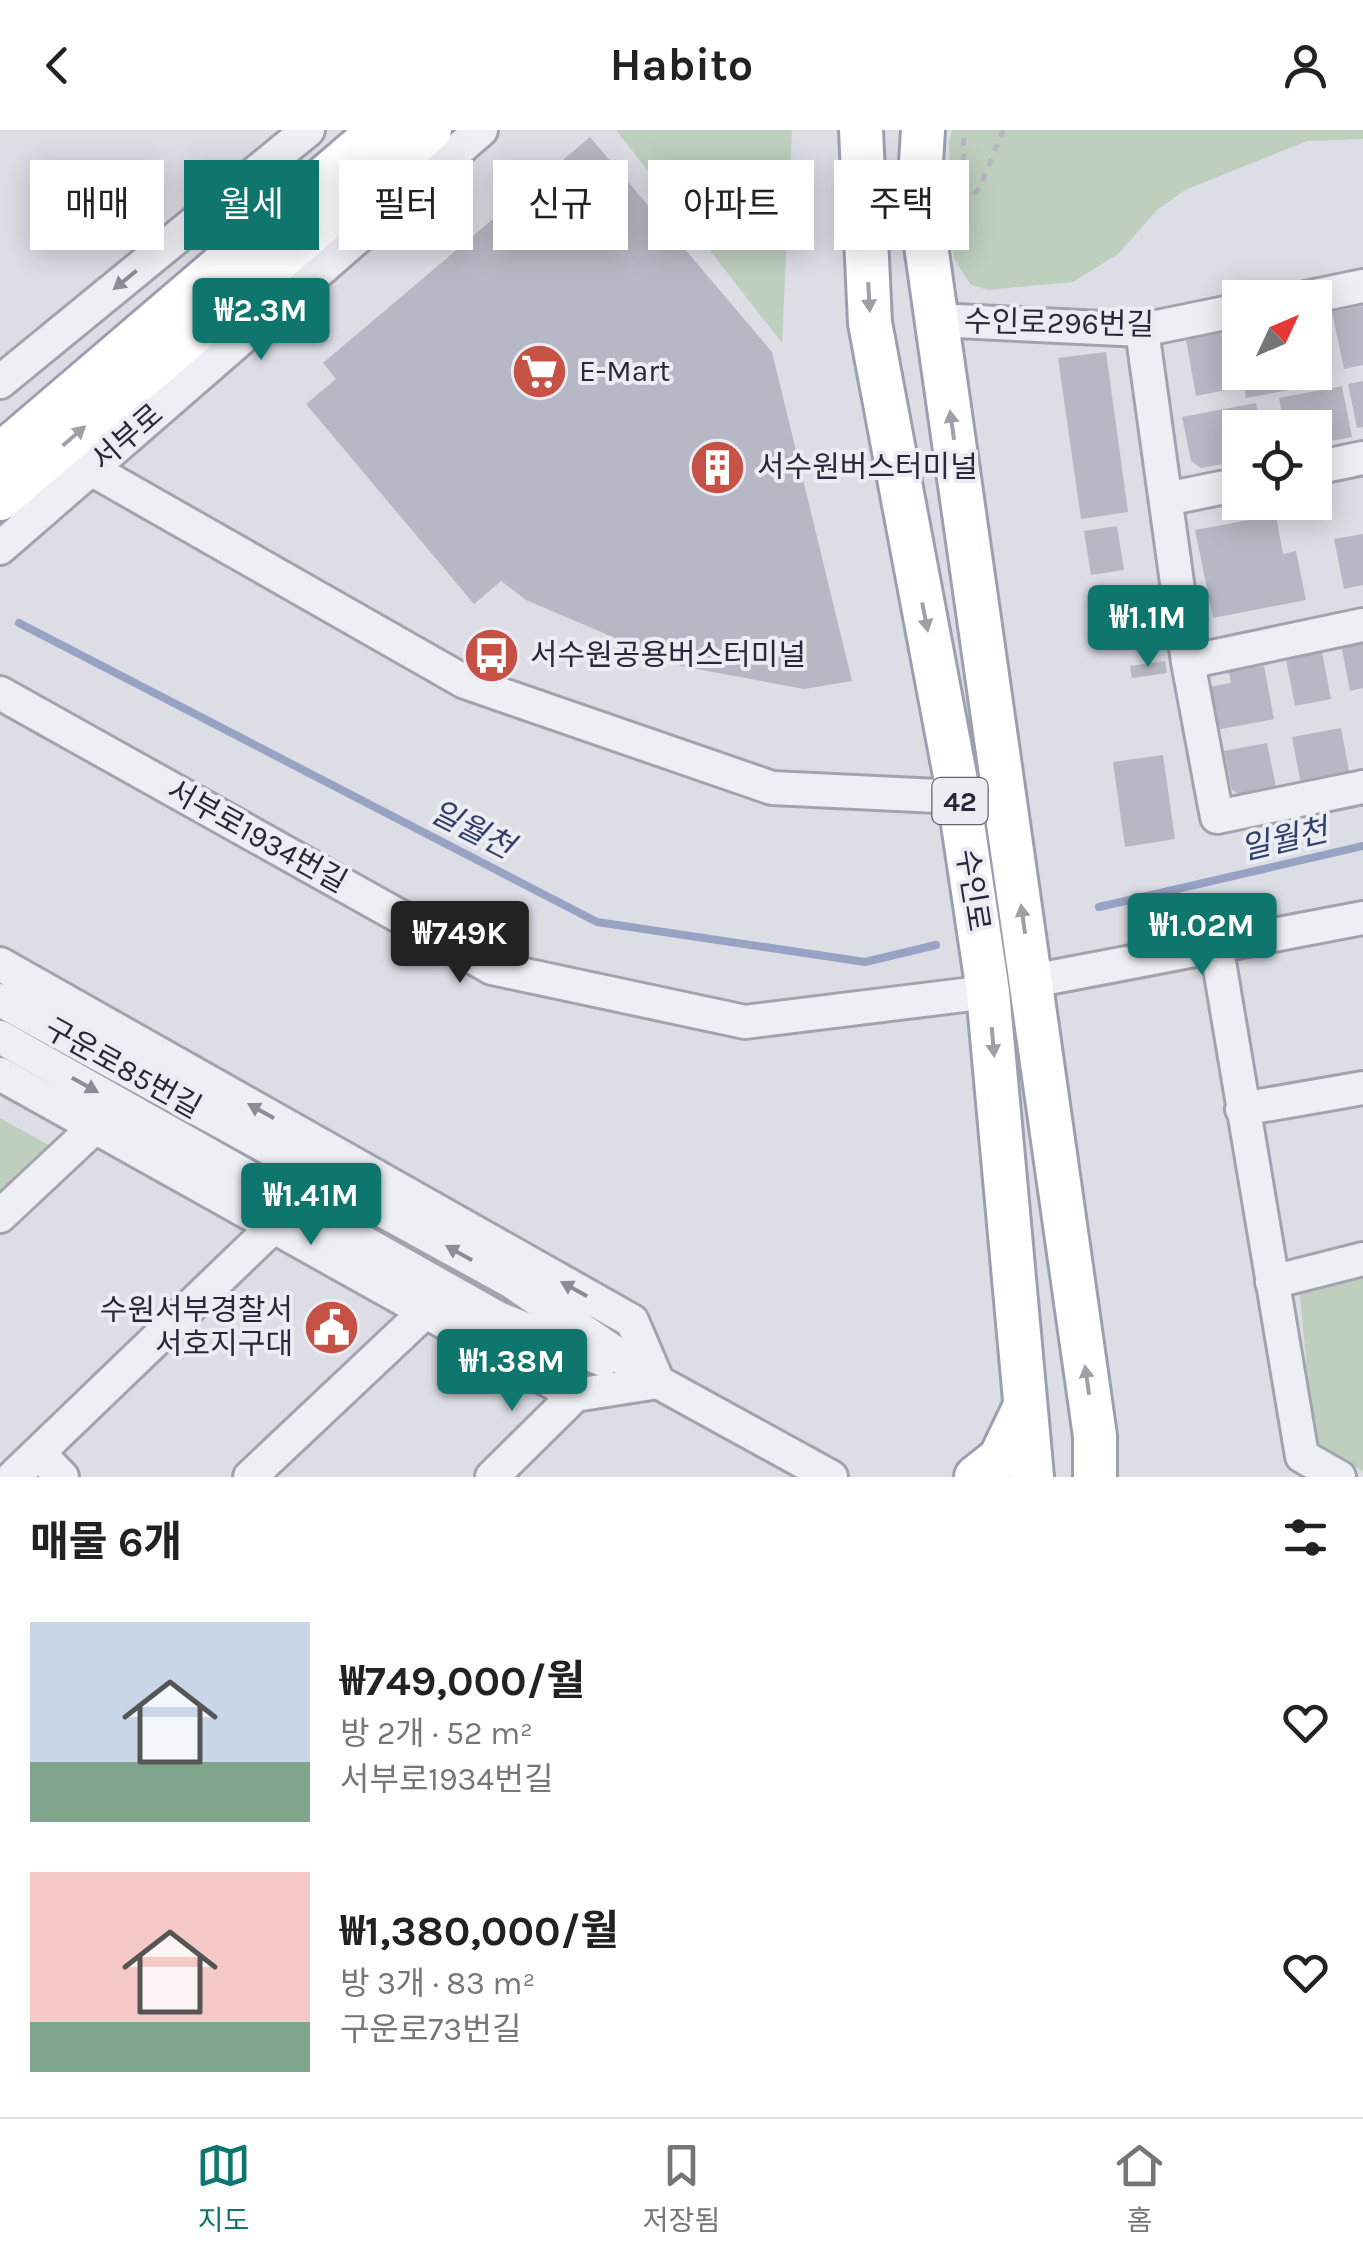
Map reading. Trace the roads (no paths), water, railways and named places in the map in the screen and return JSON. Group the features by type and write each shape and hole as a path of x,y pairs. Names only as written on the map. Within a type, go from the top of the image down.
{"main road":[{"path":"0,455 380,130"},
{"name":"서부로","path":"0,499 430,130"},
{"name":"수인로","path":"861,130 870,323 959,797 988,992 1032,1477"},
{"name":"수인로","path":"923,130 919,196 1032,981 1095,1457"},
{"path":"976,1477 1000,1458 1025,1405"},
{"path":"1095,1457 1120,1477"}],"street":[{"path":"0,382 308,130"},
{"name":"서부로","path":"0,548 481,130"},
{"path":"1332,292 1363,286"},
{"name":"수인로296번길","path":"936,320 1142,330 1222,314"},
{"path":"1142,330 1188,662 1217,817 1363,787"},
{"path":"1332,464 1363,458"},
{"path":"91,469 465,682 772,788 959,797"},
{"path":"1166,499 1222,488"},
{"path":"1188,662 1363,625"},
{"name":"서부로1934번길","path":"0,693 492,968 744,1022 988,992"},
{"path":"1032,981 1363,918"},
{"path":"1216,944 1302,1456 1339,1477"},
{"path":"0,964 632,1321 658,1382 575,1395 492,1477"},
{"name":"구운로85번길","path":"0,1000 512,1282 658,1382 832,1477"},
{"name":"구운로85번길","path":"0,1037 498,1318 658,1382"},
{"path":"0,1074 575,1395"},
{"path":"1242,1108 1363,1088"},
{"path":"0,1216 96,1126"},
{"path":"13,1477 274,1226"},
{"path":"1272,1282 1363,1259"},
{"path":"250,1477 426,1311"},
{"path":"39,1452 62,1477"}],"waterway":[{"name":"일월천","path":"19,623 597,922 865,962 936,945"},
{"name":"일월천","path":"1099,907 1363,846"}],"place":[{"name":"E-Mart","path":"540,371"},
{"name":"서수원버스터미널","path":"718,467"},
{"name":"서수원공용버스터미널","path":"491,655"},
{"name":"수원서부경찰서 서호지구대","path":"332,1327"}]}
